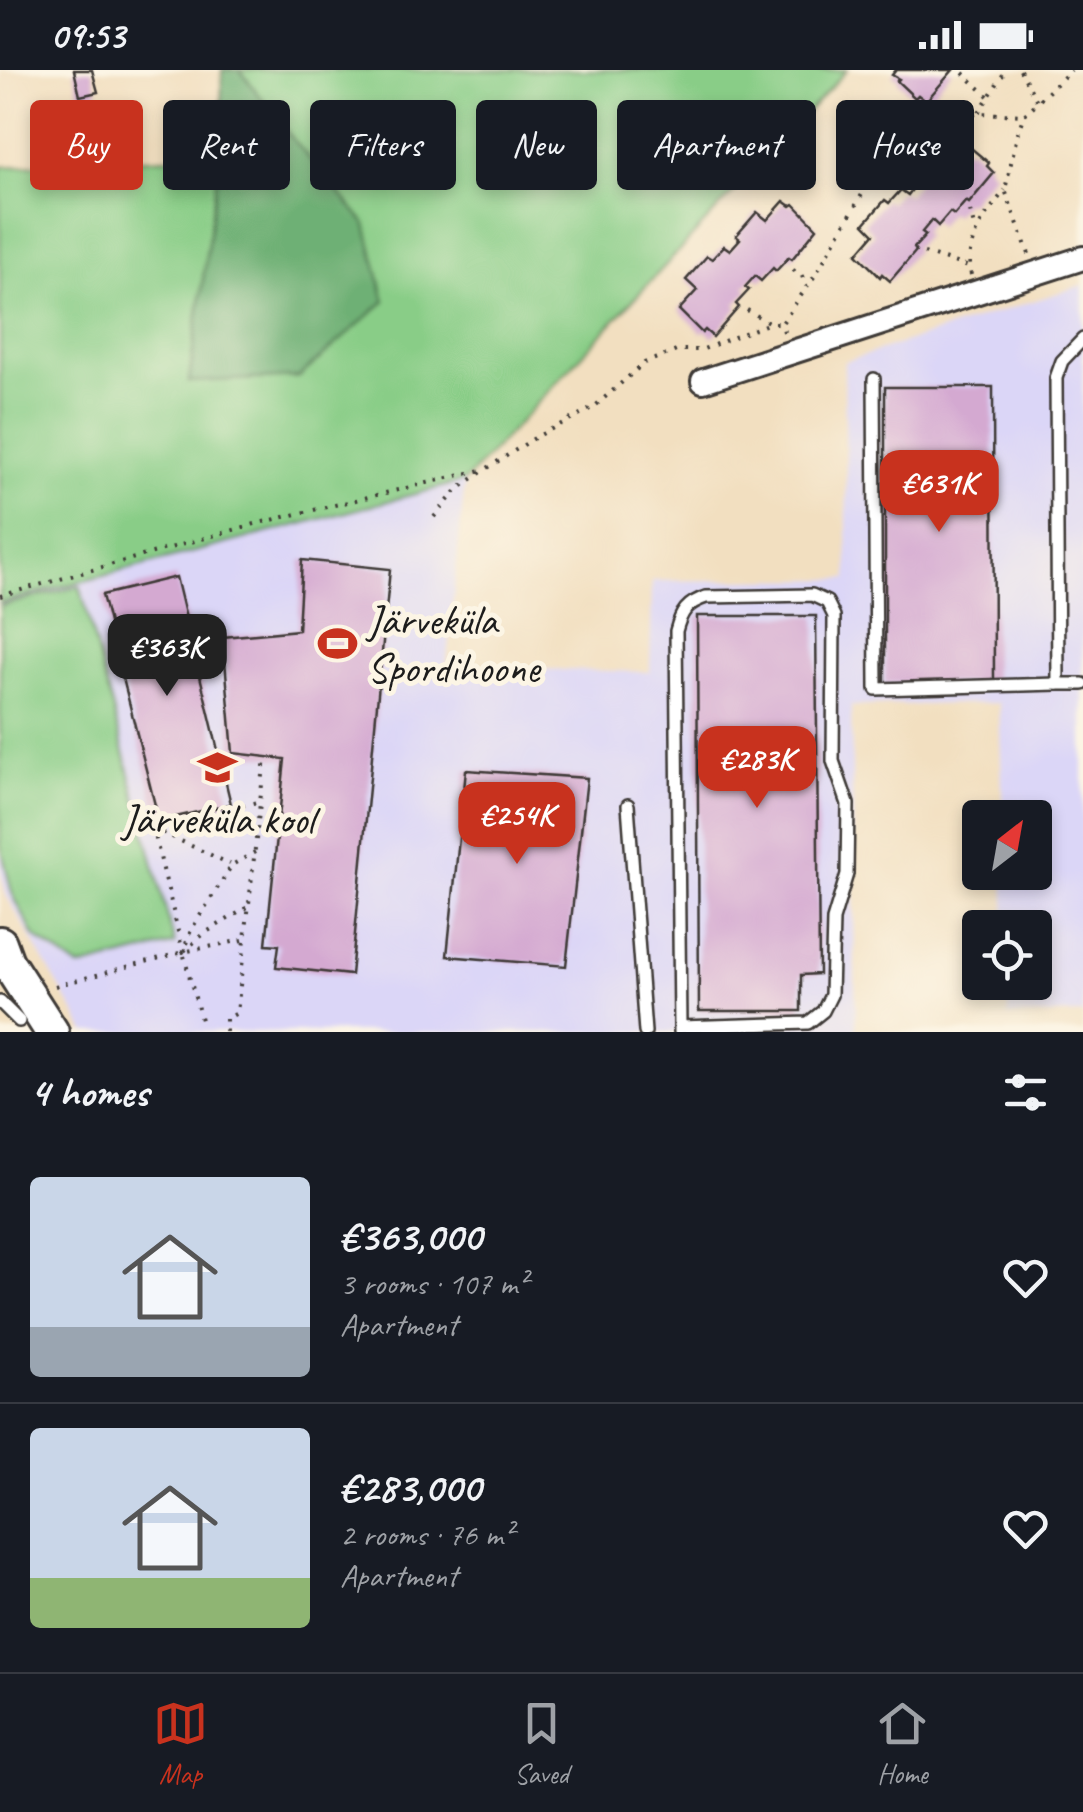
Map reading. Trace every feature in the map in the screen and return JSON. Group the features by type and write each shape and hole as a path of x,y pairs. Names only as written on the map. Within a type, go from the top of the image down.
{"street":[{"path":"703,381 1083,258"},
{"path":"0,942 7,962 52,1018"},
{"path":"0,987 15,1018"}],"lane":[{"path":"1058,684 1056,378 1062,361 1083,339"},
{"path":"874,379 876,689 1083,684"},
{"path":"812,594 826,602 834,616 833,761 848,804 848,874 834,920 831,995 823,1011 808,1022 680,1029 676,631 680,616 690,602 706,597 812,594"},
{"path":"628,805 645,1032"},
{"path":"0,942 31,972"},
{"path":"52,1018 63,1032"}],"path":[{"path":"978,113 1006,70"},
{"path":"1020,70 1038,102"},
{"path":"975,230 1005,190 1024,115 1070,70"},
{"path":"963,73 989,97"},
{"path":"789,353 782,323 875,172 900,142 919,131 978,113 1024,115"},
{"path":"1005,190 1036,273"},
{"path":"970,211 975,230 969,267 976,293"},
{"path":"924,253 969,267"},
{"path":"793,270 802,276 806,286"},
{"path":"747,310 770,323"},
{"path":"434,517 458,489 536,437 594,407 644,363 680,350 700,350 770,323 782,323"},
{"path":"0,596 254,524 486,469"},
{"path":"226,1032 226,1018 237,1013 265,757"},
{"path":"153,828 261,801"},
{"path":"153,828 232,865"},
{"path":"153,828 201,1020"},
{"path":"183,952 191,930 232,865 255,852"},
{"path":"183,952 248,906"},
{"path":"55,986 245,940"}],"shaded area":[{"path":"1083,285 1083,1014 1008,1016 1008,1000 1052,1000 1052,910 1005,910 1005,890 1052,890 1052,800 1002,800 999,703 851,706 856,1032 86,1032 6,895 0,869 0,603 465,481 446,667 650,672 652,581 848,579 844,362"}],"green space":[{"path":"222,70 240,70 263,100 221,100"},
{"path":"240,70 847,70 816,103 816,100 617,100 617,190 735,190 465,481 0,603 0,167 30,165 30,190 143,190 143,159 163,158 163,190 215,190 189,381 299,377 290,100 263,100"},
{"path":"290,136 310,159 310,190 337,190 366,224 385,301 299,377 189,382 215,190 290,190"},
{"path":"80,586 175,944 79,968 34,936 12,893 0,843 0,606"}],"building":[{"path":"74,70 92,70 98,92 80,96"},
{"path":"896,70 953,70 927,100 918,95 915,98 892,75"},
{"path":"974,150 994,173 954,215 950,212 938,226 932,220 922,232 926,235 914,248 916,251 890,281 882,274 880,277 857,254 874,234 864,224 885,200 889,203 901,190 908,195 912,190 974,190"},
{"path":"784,201 794,204 817,228 792,259 789,257 776,271 773,268 761,281 755,276 736,304 739,307 713,337 705,330 702,333 679,310 697,290 686,280 707,256 712,259 724,246 730,250 740,239 736,236 757,212 767,220"},
{"path":"885,387 993,387 994,683 885,683"},
{"path":"302,560 390,569 351,975 276,967 279,945 266,944 285,759 233,753 223,637 298,630"},
{"path":"176,577 231,804 159,821 102,595"},
{"path":"697,616 816,616 819,974 801,975 801,1011 699,1011"},
{"path":"466,770 587,778 566,966 447,956"}],"place":[{"name":"Järveküla Spordihoone","path":"337,644"},
{"name":"Järveküla kool","path":"218,768"}]}
